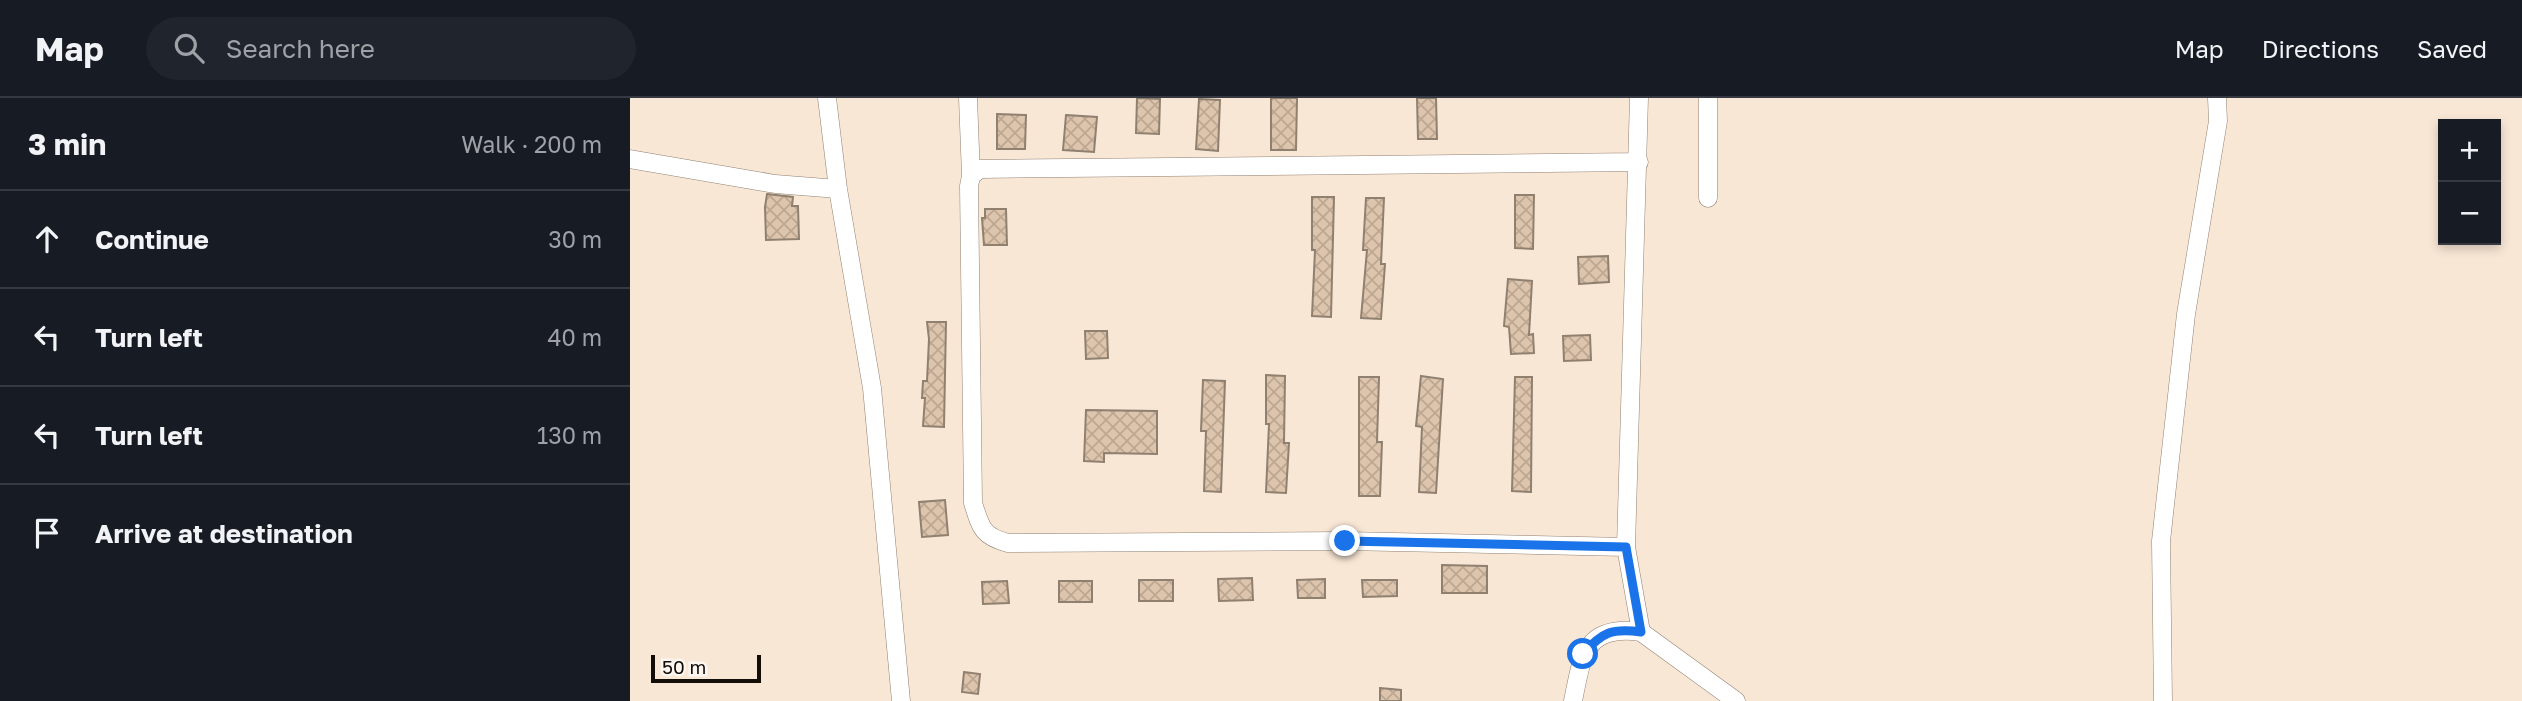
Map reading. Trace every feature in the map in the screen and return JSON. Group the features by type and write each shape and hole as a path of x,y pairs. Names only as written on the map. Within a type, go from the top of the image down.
{"street":[{"path":"827,98 838,188 873,388 901,701"},
{"path":"968,98 973,503 980,527 991,538 1008,544 1345,541 1626,547"},
{"path":"1639,98 1626,547 1641,632"},
{"path":"1708,98 1708,198"},
{"path":"2163,701 2161,541 2186,314 2218,121 2217,98"},
{"path":"630,159 775,184 838,188"},
{"path":"971,176 980,169 1639,162"},
{"path":"1573,701 1583,654 1598,636 1623,629 1641,632 1736,701"},
{"path":"1707,681 1710,701"}],"building":[{"path":"1137,98 1160,99 1159,134 1136,133"},
{"path":"1271,98 1297,98 1296,150 1271,150"},
{"path":"1417,98 1436,98 1437,139 1418,139"},
{"path":"1199,99 1220,100 1218,151 1196,149"},
{"path":"997,114 1026,115 1025,149 997,149"},
{"path":"1066,115 1097,117 1094,152 1063,150"},
{"path":"767,194 793,197 792,206 798,206 799,239 766,240"},
{"path":"1515,195 1534,195 1533,249 1515,248"},
{"path":"1312,197 1334,197 1331,317 1312,316 1315,250 1312,250"},
{"path":"1366,198 1384,198 1381,264 1385,264 1381,319 1361,318 1367,250 1363,250"},
{"path":"985,209 1006,209 1007,245 984,245 982,218 985,218"},
{"path":"1608,256 1609,282 1579,284 1578,257"},
{"path":"1508,279 1532,281 1529,335 1533,334 1534,353 1511,354 1509,327 1504,326"},
{"path":"927,322 946,322 944,427 923,426 923,381 927,381 929,339"},
{"path":"1085,331 1107,331 1108,358 1086,359"},
{"path":"1590,335 1591,360 1564,361 1563,336"},
{"path":"1266,375 1285,376 1284,443 1289,443 1286,493 1266,492 1269,424 1266,424"},
{"path":"1421,376 1443,379 1436,493 1419,492 1422,427 1416,426"},
{"path":"1359,377 1379,377 1377,442 1382,442 1380,496 1359,496"},
{"path":"1515,377 1532,377 1531,492 1512,491"},
{"path":"1203,380 1225,381 1221,492 1204,491 1206,431 1201,431"},
{"path":"1086,410 1157,411 1157,454 1104,453 1104,462 1084,461"},
{"path":"945,500 948,535 922,537 919,502"},
{"path":"1442,565 1487,566 1487,593 1442,593"},
{"path":"1252,578 1253,600 1219,601 1218,579"},
{"path":"1325,579 1325,598 1298,598 1297,580"},
{"path":"1139,580 1173,580 1173,601 1139,601"},
{"path":"1362,580 1397,580 1397,596 1363,597"},
{"path":"1007,581 1009,603 983,604 982,582"},
{"path":"1059,581 1092,581 1092,602 1059,602"},
{"path":"964,672 980,674 978,694 962,692"},
{"path":"1380,688 1401,690 1401,701 1380,701"}],"route":[{"path":"1345,541 1626,547 1641,632 1623,629 1598,636 1583,654"}]}
